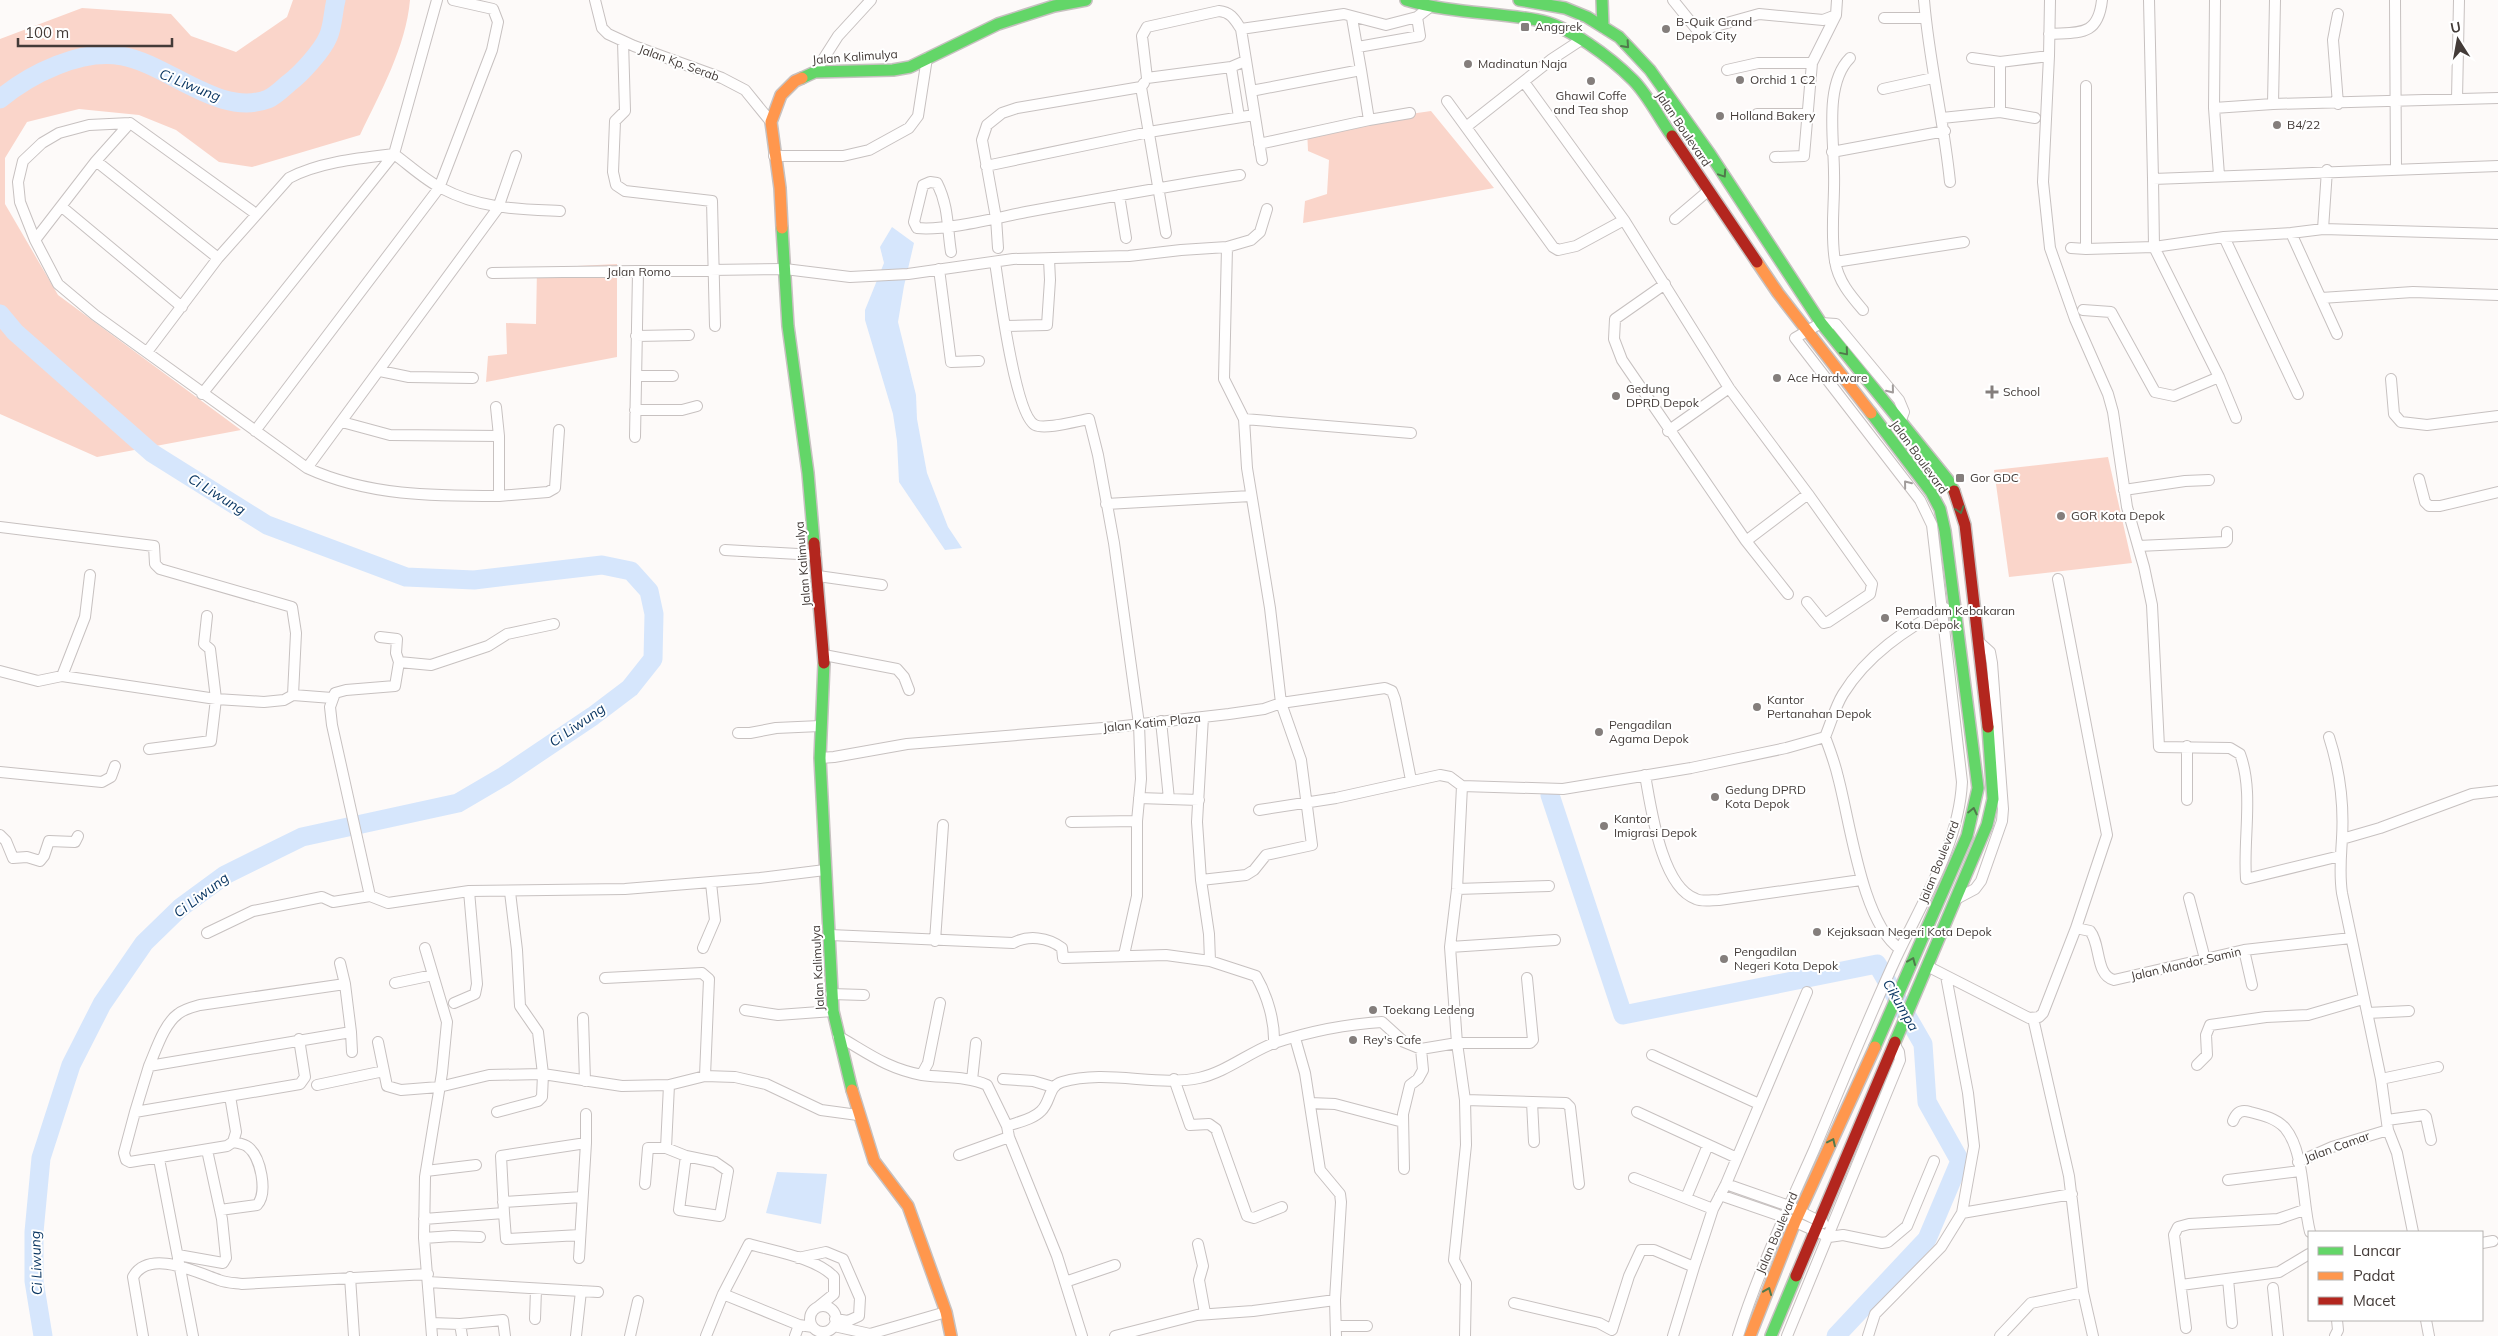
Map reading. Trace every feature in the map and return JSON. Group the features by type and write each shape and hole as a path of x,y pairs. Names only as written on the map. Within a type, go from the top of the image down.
{"main road":[{"name":"Jalan Kalimulya","path":"951,1336 946,1312 908,1206 874,1161 858,1115 837,1035 833,1011 820,758 824,655 808,473 788,326 780,188 774,156 771,122 781,95 795,81 815,72 893,70 910,67 998,24 1054,6 1082,0"},
{"name":"Jalan Boulevard","path":"1406,0 1430,7 1539,20 1559,27 1581,40 1634,81 1806,331 1931,492 1940,509 1955,602 1978,788 1967,836 1882,1034 1798,1217 1750,1336"},
{"name":"Jalan Boulevard","path":"1519,0 1565,8 1603,27 1619,37 1650,70 1710,154 1821,323 1902,420 1948,480 1955,493 1965,525 1980,643 1993,799 1987,825 1929,967 1816,1226 1772,1336"},
{"path":"1602,0 1603,27"},
{"path":"1951,578 1971,572"},
{"path":"1882,1034 1896,1042"}],"street":[{"path":"202,394 394,154 437,0"},
{"path":"255,431 439,188 492,50 498,22 493,9 452,0"},
{"name":"Jalan Kp. Serab","path":"594,0 602,28 608,34 722,78 745,90 771,122"},
{"path":"815,72 838,36 871,0"},
{"path":"1673,0 1698,31 1759,14 1823,20 1836,15"},
{"path":"1775,157 1804,156 1812,63 1836,15 1837,0"},
{"path":"1924,0 1933,78 1945,131 1950,182"},
{"path":"2050,0 2043,182 2050,248 2075,319 2108,394 2119,448 2124,490 2152,605 2159,747 2230,748 2240,754 2245,771 2246,879 2340,856"},
{"path":"2049,34 2090,30 2096,25 2099,18 2102,0"},
{"path":"2149,0 2154,247 2220,377 2236,418"},
{"path":"2215,0 2214,108 2218,175"},
{"path":"2273,104 2275,0"},
{"path":"2395,0 2396,169"},
{"path":"2457,99 2459,0"},
{"path":"1241,29 1344,14 1352,18 1386,25 1417,17 1430,7"},
{"path":"1166,233 1148,132 1142,36 1147,27 1219,11 1225,11 1233,17 1241,29 1262,160"},
{"path":"1358,46 1420,36 1417,17"},
{"path":"1352,18 1369,120"},
{"path":"1884,18 1926,18"},
{"path":"2335,29 2334,66 2338,104"},
{"path":"1466,127 1581,40"},
{"path":"623,41 625,110 615,121 613,172 616,186 625,191 712,201 712,272 715,326"},
{"path":"1972,58 2000,62 2049,56"},
{"path":"774,156 843,156 869,150 909,128 918,116 927,58"},
{"path":"1850,58 1838,75 1831,127 1835,262 1846,291 1863,310"},
{"path":"998,248 996,218 982,140 987,125 1002,113 1017,108 1144,82 1231,68 1245,61"},
{"path":"2000,62 2000,112"},
{"path":"1727,70 1758,63 1812,63"},
{"path":"1231,68 1239,117"},
{"path":"1251,91 1361,70"},
{"path":"1883,89 1933,78"},
{"path":"1524,82 1624,220 1728,388 1808,494 1872,584 1873,590 1828,622 1824,622 1807,602"},
{"path":"2086,86 2086,248"},
{"path":"2214,108 2273,104 2338,104 2397,100 2498,98"},
{"path":"1447,100 1553,247 1558,250 1576,246 1624,220"},
{"path":"1942,118 2000,112 2035,118"},
{"path":"1259,144 1410,113"},
{"path":"1757,114 1808,114"},
{"path":"986,166 1148,132 1254,115"},
{"path":"256,214 130,123 89,125 59,133 42,143 23,161 18,182 20,202 35,240 58,284 95,315 307,468 326,476 374,490 428,496 499,496 548,492 555,488 559,430"},
{"path":"35,240 96,161 130,123"},
{"path":"1832,152 1945,131"},
{"path":"147,352 218,258 289,178 299,173 320,167 394,154 439,188 477,203 498,208 560,211"},
{"path":"307,468 498,208 516,156"},
{"path":"96,161 218,258"},
{"path":"2153,179 2327,170 2498,166"},
{"path":"2323,229 2327,170"},
{"path":"951,252 947,226 945,200 937,183 930,182 923,185 914,222 917,228 928,229 947,226 1158,188 1240,176"},
{"path":"1675,218 1708,191"},
{"path":"1119,195 1126,238"},
{"path":"62,207 182,307"},
{"name":"Jalan Romo","path":"492,273 712,272 785,269 850,277 908,274 995,262 1129,256 1227,247 1251,240 1260,232 1268,209"},
{"path":"2071,248 2154,247 2224,237 2323,229 2498,234"},
{"path":"2291,233 2337,334"},
{"path":"2224,237 2298,394"},
{"path":"1835,262 1964,242"},
{"path":"1201,880 1246,875 1254,870 1266,855 1312,845 1310,811 1306,804 1301,760 1281,703 1270,608 1251,496 1244,418 1224,379 1227,247"},
{"path":"1005,326 1047,325 1050,280 1049,259"},
{"path":"995,262 1018,390 1027,415 1033,424 1041,427 1089,419 1098,455 1114,543 1139,724 1137,896 1124,954"},
{"path":"939,269 952,362 979,361"},
{"path":"635,437 638,272"},
{"path":"1665,284 1615,319 1613,329 1616,350 1668,430 1746,541 1788,594"},
{"path":"2321,298 2413,292 2498,295"},
{"path":"2083,310 2111,312 2155,392 2174,396 2220,377"},
{"path":"1738,1336 1750,1297 1900,949 1950,840 1961,805 1962,782 1932,525 1920,500 1795,338 1821,323"},
{"path":"636,336 689,335"},
{"path":"380,371 409,377 473,378"},
{"path":"636,376 673,376"},
{"path":"2390,379 2394,414 2401,422 2427,425 2498,416"},
{"path":"1668,430 1728,388"},
{"path":"635,410 682,410 698,406"},
{"path":"496,407 499,436 499,496"},
{"path":"1244,418 1411,433"},
{"path":"342,422 390,435 499,436"},
{"path":"2419,479 2425,502 2429,506 2440,506 2498,492"},
{"path":"2124,490 2185,481 2209,480"},
{"path":"1746,541 1808,494"},
{"path":"1106,504 1251,496"},
{"path":"0,527 154,546 155,564 160,569 292,607 296,633 294,695"},
{"path":"2138,546 2225,542 2227,540 2227,532"},
{"path":"725,550 816,555"},
{"path":"62,676 85,617 90,575"},
{"path":"818,576 882,585"},
{"path":"1929,967 2024,1018 2033,1018 2043,1013 2076,928 2107,835 2058,579"},
{"path":"1900,949 1892,944 1861,880 1838,777 1825,737 1842,695 1857,675 1898,636 1919,621 1955,602"},
{"path":"149,749 211,741 216,699 210,649 204,644 207,616"},
{"path":"399,662 431,665 488,646 508,634 554,624"},
{"path":"370,896 332,725 332,698 336,693 346,690 395,686 399,662 396,654 397,639 380,638"},
{"path":"824,655 896,669 904,677 909,690"},
{"path":"0,672 38,681 62,676 216,699 264,702 284,700 294,695 332,698"},
{"name":"Jalan Katim Plaza","path":"820,758 907,744 1203,717 1264,709 1281,703 1385,688 1392,691 1411,780"},
{"path":"1203,717 1198,800 1201,880 1209,934 1210,961"},
{"path":"1161,721 1169,799"},
{"path":"738,732 750,733 776,728 820,726"},
{"path":"1259,810 1306,804 1440,775 1450,777 1462,786 1563,789 1786,748 1825,737"},
{"path":"2329,737 2340,789 2342,839 2338,872 2381,1079 2388,1125 2397,1153 2412,1231"},
{"path":"2186,746 2187,800"},
{"path":"0,772 102,782 111,776 115,766"},
{"path":"1644,775 1654,827 1669,870 1684,893 1697,900 1719,900 1861,880"},
{"path":"1462,786 1457,888 1450,946 1457,1043 1465,1100 1466,1145 1454,1260 1466,1283 1465,1336"},
{"path":"2342,839 2380,828 2479,792 2498,791"},
{"path":"1139,798 1198,800"},
{"path":"1071,822 1137,821"},
{"path":"935,941 943,825"},
{"path":"0,835 6,841 10,855 13,858 27,857 40,861 44,856 48,841 75,842 78,836"},
{"path":"206,933 252,911 322,896 333,902 370,896 388,903 469,892 625,889 711,883 825,870"},
{"path":"703,948 715,920 711,883"},
{"path":"1457,888 1549,886"},
{"path":"454,1002 475,994 477,984 469,892"},
{"path":"497,1112 538,1101 542,1097 543,1074 538,1032 520,1006 517,950 510,892"},
{"path":"2189,898 2205,958"},
{"name":"Jalan Mandor Samin","path":"2076,928 2090,931 2095,936 2100,961 2106,975 2114,980 2244,950 2351,938"},
{"path":"830,935 1013,943 1024,938 1052,941 1062,948 1063,958 1124,954 1166,955 1210,961 1256,976 1264,990 1274,1033 1274,1044"},
{"path":"1450,946 1555,940"},
{"path":"425,948 448,1022 426,1171 424,1238 432,1336"},
{"path":"2244,950 2252,985"},
{"path":"340,963 345,984 352,1052"},
{"path":"605,978 702,973 709,979 705,1076"},
{"path":"396,983 433,975"},
{"path":"1868,1336 1875,1314 1941,1247 1962,1214 1974,1146 1968,1093 1946,976"},
{"path":"1003,1079 1033,1081 1053,1086 1062,1082 1109,1076 1174,1079 1197,1078 1214,1074 1274,1044 1356,1024 1382,1022 1404,1042 1421,1049 1457,1043 1530,1043 1533,1040 1527,978"},
{"path":"230,1096 236,1132 233,1142 226,1146 159,1159 130,1162 126,1160 124,1154 149,1066 170,1024 179,1012 200,1005 345,984"},
{"path":"1673,1336 1713,1209 1726,1184 1807,992"},
{"path":"831,994 864,995"},
{"path":"2197,1065 2206,1054 2206,1035 2210,1025 2266,1018 2308,1016 2364,999"},
{"path":"922,1074 928,1063 940,1003"},
{"path":"745,1010 778,1016 833,1011"},
{"path":"2367,1013 2410,1011"},
{"path":"583,1018 585,1081"},
{"path":"2033,1018 2072,1194 2083,1292 2094,1336"},
{"path":"149,1066 299,1039 351,1032"},
{"path":"837,1035 884,1064 922,1074 972,1080 987,1085 1008,1132 1057,1256 1082,1336"},
{"path":"1295,1038 1305,1073 1320,1170 1340,1194 1335,1300 1336,1331 1367,1326"},
{"path":"135,1112 300,1084 305,1077 299,1039"},
{"path":"378,1042 387,1086 400,1090 439,1087 489,1075 543,1074 622,1086 668,1085 705,1076 735,1077 766,1084 821,1110 858,1115"},
{"path":"1787,1336 1900,1060 1896,1042"},
{"path":"972,1080 976,1043"},
{"path":"1404,1169 1403,1122 1408,1091 1423,1070 1421,1049"},
{"path":"1652,1055 1759,1104"},
{"path":"2381,1079 2438,1067"},
{"path":"317,1085 384,1071"},
{"path":"1174,1079 1190,1125 1209,1124 1216,1129 1247,1216 1254,1218 1282,1207"},
{"path":"666,1148 668,1085"},
{"path":"959,1155 1008,1132 1042,1110 1053,1086"},
{"path":"1465,1100 1566,1104 1570,1107 1579,1184"},
{"path":"1532,1102 1534,1142"},
{"path":"1310,1103 1335,1104 1403,1122"},
{"path":"2228,1180 2299,1166 2292,1139 2284,1127 2274,1120 2247,1111 2241,1111 2235,1115 2233,1121"},
{"path":"1637,1112 1737,1158"},
{"path":"579,1258 586,1114"},
{"name":"Jalan Camar","path":"2310,1231 2304,1210 2299,1166 2332,1147 2388,1125 2424,1115 2431,1140"},
{"path":"220,1210 257,1205 262,1200 264,1181 253,1152 247,1146 233,1142"},
{"path":"580,1235 506,1238 500,1159 503,1155 586,1143"},
{"path":"1686,1198 1708,1145"},
{"path":"645,1184 648,1148 666,1148 686,1156 716,1162 728,1171 720,1216 679,1210 686,1156"},
{"path":"178,1255 222,1263 226,1254 220,1210 207,1150"},
{"path":"159,1159 193,1336"},
{"path":"1726,1184 1789,1206 1798,1217 1816,1226 1829,1237 1843,1235 1882,1243 1903,1231 1907,1226 1934,1161"},
{"path":"426,1171 476,1165"},
{"path":"1634,1178 1713,1209"},
{"path":"1962,1214 2072,1194"},
{"path":"1720,1195 1784,1217 1798,1217"},
{"path":"1754,1206 1758,1195"},
{"path":"424,1219 582,1197"},
{"path":"2186,1328 2174,1235 2178,1227 2189,1224 2278,1219 2304,1210"},
{"path":"1816,1226 1833,1227 1843,1235"},
{"path":"424,1238 480,1237"},
{"path":"2483,1244 2493,1241"},
{"path":"706,1336 723,1294 749,1244 798,1258 828,1270 834,1277 834,1294 810,1315 813,1327"},
{"path":"1198,1244 1203,1266 1200,1280 1205,1314"},
{"path":"1514,1303 1598,1323 1612,1333 1629,1276 1641,1250 1654,1250 1694,1267"},
{"path":"723,1294 799,1325 813,1327 822,1331 835,1322 859,1316 860,1298 843,1259 826,1252 798,1258"},
{"path":"2181,1285 2279,1272 2308,1255"},
{"path":"143,1336 134,1277 136,1271 156,1263 181,1266 220,1280 242,1284 350,1277 428,1278 536,1289 598,1292"},
{"path":"1065,1282 1115,1265"},
{"path":"350,1277 354,1336"},
{"path":"2228,1279 2232,1323"},
{"path":"2273,1288 2278,1336"},
{"path":"535,1319 536,1289"},
{"path":"576,1336 581,1291"},
{"path":"2000,1336 2031,1303 2083,1292"},
{"path":"1115,1336 1205,1314 1253,1311 1335,1300"},
{"path":"630,1336 638,1301"},
{"path":"818,1307 826,1306 832,1310 835,1322"},
{"path":"835,1322 870,1334 946,1312"},
{"path":"431,1323 460,1324 503,1320 505,1336"},
{"path":"2335,1336 2338,1330 2337,1321"},
{"path":"2426,1321 2429,1336"},
{"path":"460,1324 462,1336"},
{"path":"795,1336 799,1325"}],"shaded area":[{"path":"293,0 410,0 408,18 398,52 360,135 252,167 219,162 176,130 139,115 79,109 27,122 5,158 5,204 58,295 241,430 97,457 0,414 0,39 82,8 171,14 191,36 236,52 287,17"},
{"path":"1431,111 1494,188 1303,223 1305,201 1327,194 1329,160 1308,151 1307,129"},
{"path":"617,264 617,357 486,382 488,356 507,354 506,323 536,324 537,268"},
{"name":"GOR Kota Depok","path":"2108,457 2132,563 2009,577 1994,470"}],"water":[{"path":"892,227 914,243 898,322 916,395 917,419 927,473 948,527 962,548 945,550 899,482 897,441 893,414 865,320 865,310 884,263 880,247"},
{"path":"777,1172 827,1174 821,1224 766,1213"}],"waterway":[{"name":"Ci Liwung","path":"0,99 41,72 57,65 74,59 107,55 122,56 140,61 194,88 231,101 250,103 268,99 299,74 321,49 330,33 336,0"},
{"name":"Ci Liwung","path":"0,314 15,332 152,453 267,525 406,577 474,580 602,565 631,571 649,591 654,614 653,659 630,688 593,716 504,776 458,803 302,837 225,875 180,908 144,943 102,1004 71,1065 41,1158 34,1232 34,1281 43,1336"},
{"name":"Cikumpa","path":"1550,795 1623,1015 1877,964 1923,1044 1927,1102 1960,1161 1927,1239 1836,1336"}],"traffic: fast":[{"path":"802,78 815,72 893,70 910,67 998,24 1054,6 1086,0"},
{"path":"1406,0 1455,10 1521,17 1562,28 1601,53 1633,80 1649,100 1672,136"},
{"path":"1519,0 1565,8 1587,17 1619,37 1650,70 1710,154 1821,323 1948,480 1954,491"},
{"path":"1602,0 1603,27"},
{"path":"782,228 788,326 808,473 814,543"},
{"path":"1871,413 1931,492 1940,509 1945,531 1978,788 1967,836 1875,1047"},
{"path":"824,663 820,758 833,1011 852,1090"},
{"path":"1895,1042 1987,825 1993,799 1988,727"},
{"path":"1771,1336 1796,1276"}],"traffic: slow":[{"path":"782,228 780,188 771,122 781,95 795,81 802,78"},
{"path":"1757,262 1778,293 1871,413"},
{"path":"1750,1336 1795,1222 1875,1047"},
{"path":"852,1090 874,1161 908,1206 946,1312 951,1336"}],"traffic: jam":[{"path":"1672,136 1757,262"},
{"path":"1954,491 1965,525 1988,727"},
{"path":"814,543 824,663"},
{"path":"1796,1276 1895,1042"}],"place":[{"name":"Anggrek","path":"1525,27"},
{"name":"B-Quik Grand Depok City","path":"1666,29"},
{"name":"Madinatun Naja","path":"1468,64"},
{"name":"Orchid 1 C2","path":"1740,80"},
{"name":"Ghawil Coffe and Tea shop","path":"1591,81"},
{"name":"Holland Bakery","path":"1720,116"},
{"name":"B4/22","path":"2277,125"},
{"name":"Ace Hardware","path":"1777,378"},
{"name":"School","path":"1992,392"},
{"name":"Gedung DPRD Depok","path":"1616,396"},
{"name":"Gor GDC","path":"1960,478"},
{"name":"GOR Kota Depok","path":"2061,516"},
{"name":"Pemadam Kebakaran Kota Depok","path":"1885,618"},
{"name":"Kantor Pertanahan Depok","path":"1757,707"},
{"name":"Pengadilan Agama Depok","path":"1599,732"},
{"name":"Gedung DPRD Kota Depok","path":"1715,797"},
{"name":"Kantor Imigrasi Depok","path":"1604,826"},
{"name":"Kejaksaan Negeri Kota Depok","path":"1817,932"},
{"name":"Pengadilan Negeri Kota Depok","path":"1724,959"},
{"name":"Toekang Ledeng","path":"1373,1010"},
{"name":"Rey's Cafe","path":"1353,1040"}]}
